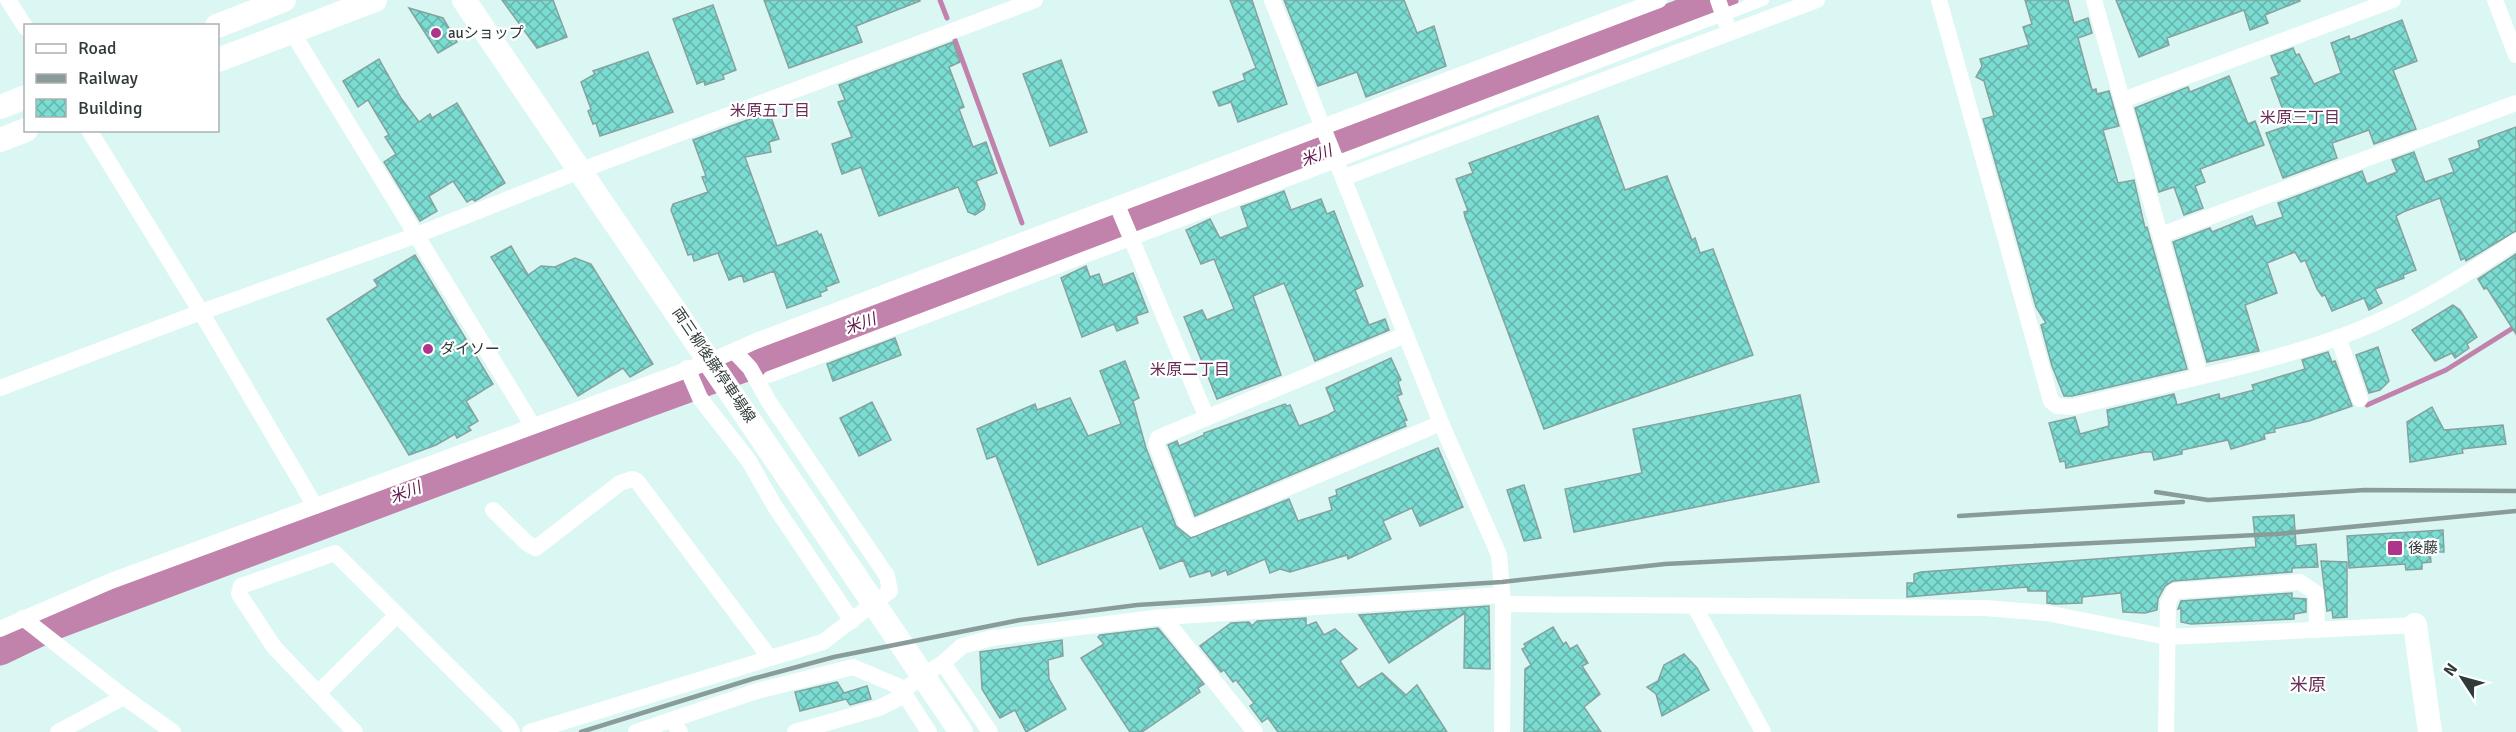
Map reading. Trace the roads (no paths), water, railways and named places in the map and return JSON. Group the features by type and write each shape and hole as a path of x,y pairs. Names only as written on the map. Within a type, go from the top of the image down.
{"main road":[{"path":"219,25 284,0"},
{"path":"219,60 375,0"},
{"name":"両三柳後藤停車場線","path":"464,0 582,170 961,732"},
{"path":"0,106 24,98"},
{"path":"0,141 24,131"},
{"path":"2415,625 2430,732"}],"street":[{"path":"8,0 24,25"},
{"path":"0,388 201,312 417,235 582,170 1035,0"},
{"path":"1272,0 1405,335 1499,555 1503,600 1502,732"},
{"path":"0,629 27,621 111,581 687,368 712,362 734,351 1324,131 1659,0"},
{"path":"1718,0 1727,24"},
{"path":"1727,24 1763,0"},
{"path":"769,377 1130,239 1339,167 1727,24 1817,0"},
{"path":"1939,0 2050,400 2063,408 2200,376 2338,337 2423,298 2516,241"},
{"path":"2094,0 2200,376"},
{"path":"2123,100 2393,0"},
{"path":"2495,0 2516,55"},
{"path":"292,32 533,426"},
{"path":"2161,235 2516,103"},
{"path":"90,132 201,312 315,506"},
{"path":"1119,208 1130,239 1207,418"},
{"path":"1405,335 1155,441 1186,522 1193,528 1441,423"},
{"path":"2338,337 2360,399"},
{"path":"530,732 823,642 890,591 887,576 769,402 750,368 734,351"},
{"path":"687,368 700,398 749,461 774,505 852,621"},
{"path":"493,510 528,544 536,548 620,483 632,479 637,481 770,658"},
{"path":"355,732 274,647 239,594 241,586 335,553 508,725 512,732"},
{"path":"2166,732 2168,603 2174,591 2300,582 2316,593 2317,630"},
{"path":"795,732 879,708 905,692 962,646 992,638 1163,617 1503,600 1695,607 1984,608 2046,613 2167,637 2415,625"},
{"path":"1695,607 1763,732"},
{"path":"318,693 398,615"},
{"path":"1163,617 1255,732"},
{"path":"27,621 123,697 173,732"},
{"path":"943,663 990,732"},
{"path":"636,732 675,726 757,691 853,667 905,692 929,732"},
{"path":"58,732 123,697"}],"waterway":[{"path":"940,0 947,18"},
{"name":"米川","path":"0,649 52,624 647,401 1218,193 1722,0"},
{"path":"955,40 1022,223"},
{"path":"2367,405 2446,370 2516,326"}],"railway":[{"path":"2156,492 2208,500 2365,490 2516,491"},
{"path":"1959,516 2183,502"},
{"path":"581,732 752,679 834,657 1020,620 1137,605 1502,582 1665,564 2277,534 2516,511"}],"place":[{"name":"auショップ","path":"436,33"},
{"name":"ダイソー","path":"428,349"},
{"name":"後藤","path":"2395,548"}],"district":[{"name":"米原五丁目","path":"770,110"},
{"name":"米原三丁目","path":"2300,117"},
{"name":"米原二丁目","path":"1190,369"},
{"name":"米原","path":"2308,685"}]}
